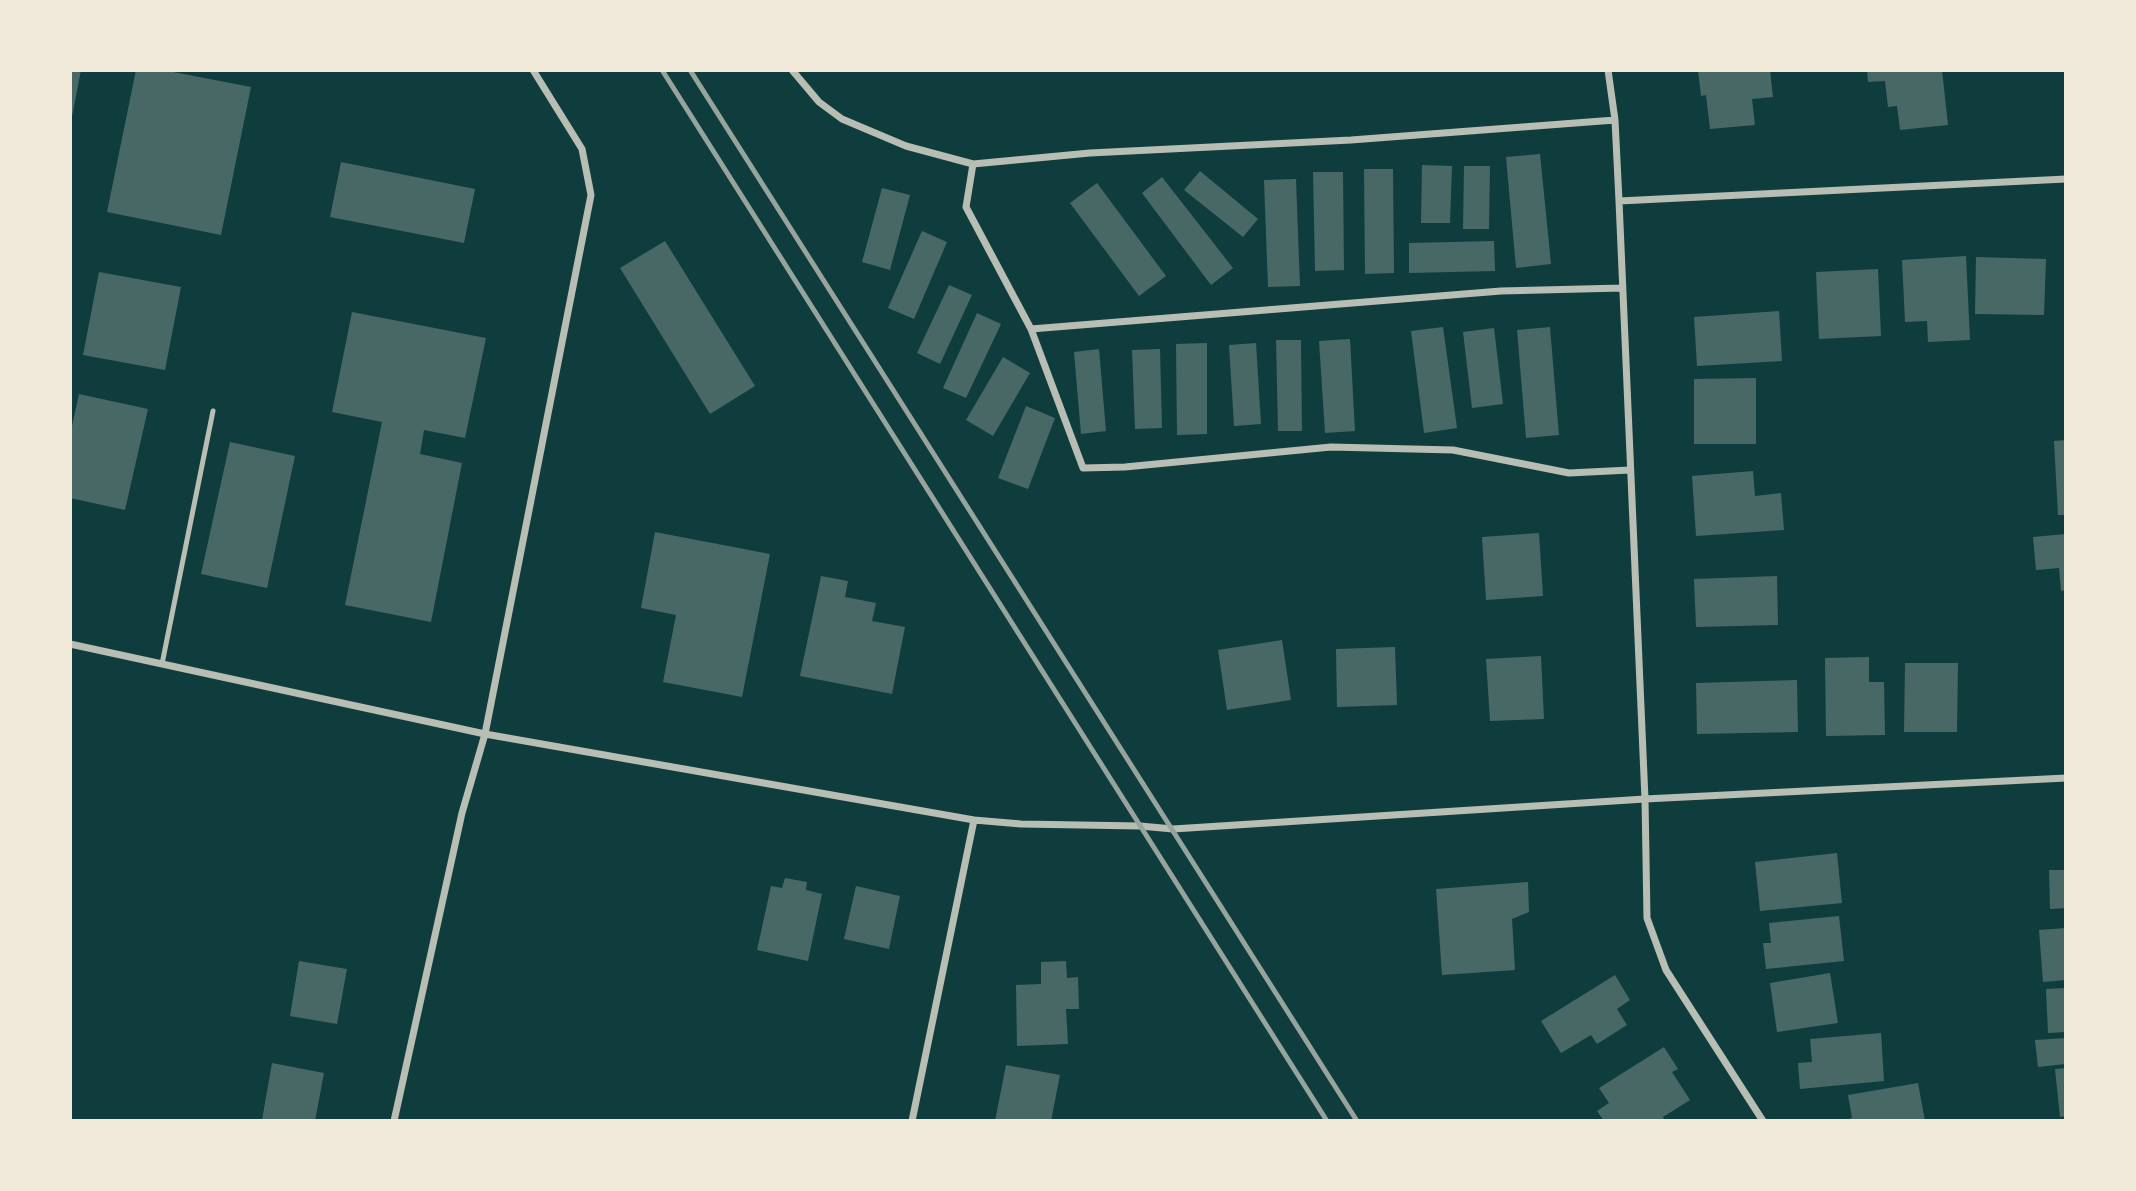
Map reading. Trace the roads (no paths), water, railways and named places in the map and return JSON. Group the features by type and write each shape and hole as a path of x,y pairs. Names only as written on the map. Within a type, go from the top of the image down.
{"street":[{"path":"394,1121 462,813 485,734 591,195 582,149 533,70"},
{"path":"792,70 818,102 842,119 906,146 973,164 1090,153 1350,139 1615,120"},
{"path":"1608,70 1615,120 1619,201 1646,799 1647,918 1666,970 1763,1121"},
{"path":"973,164 967,207 1031,329 1083,468 1125,467 1331,447 1453,450 1569,473 1630,470"},
{"path":"1619,201 2066,180"},
{"path":"1031,329 1501,291 1622,288"},
{"path":"70,644 485,734 974,820 1021,824 1140,826 1173,830 1646,799 2066,778"},
{"path":"912,1121 974,820"}],"lane":[{"path":"162,664 213,411"}],"railway":[{"path":"662,70 1327,1121"},
{"path":"690,70 1357,1121"}]}
